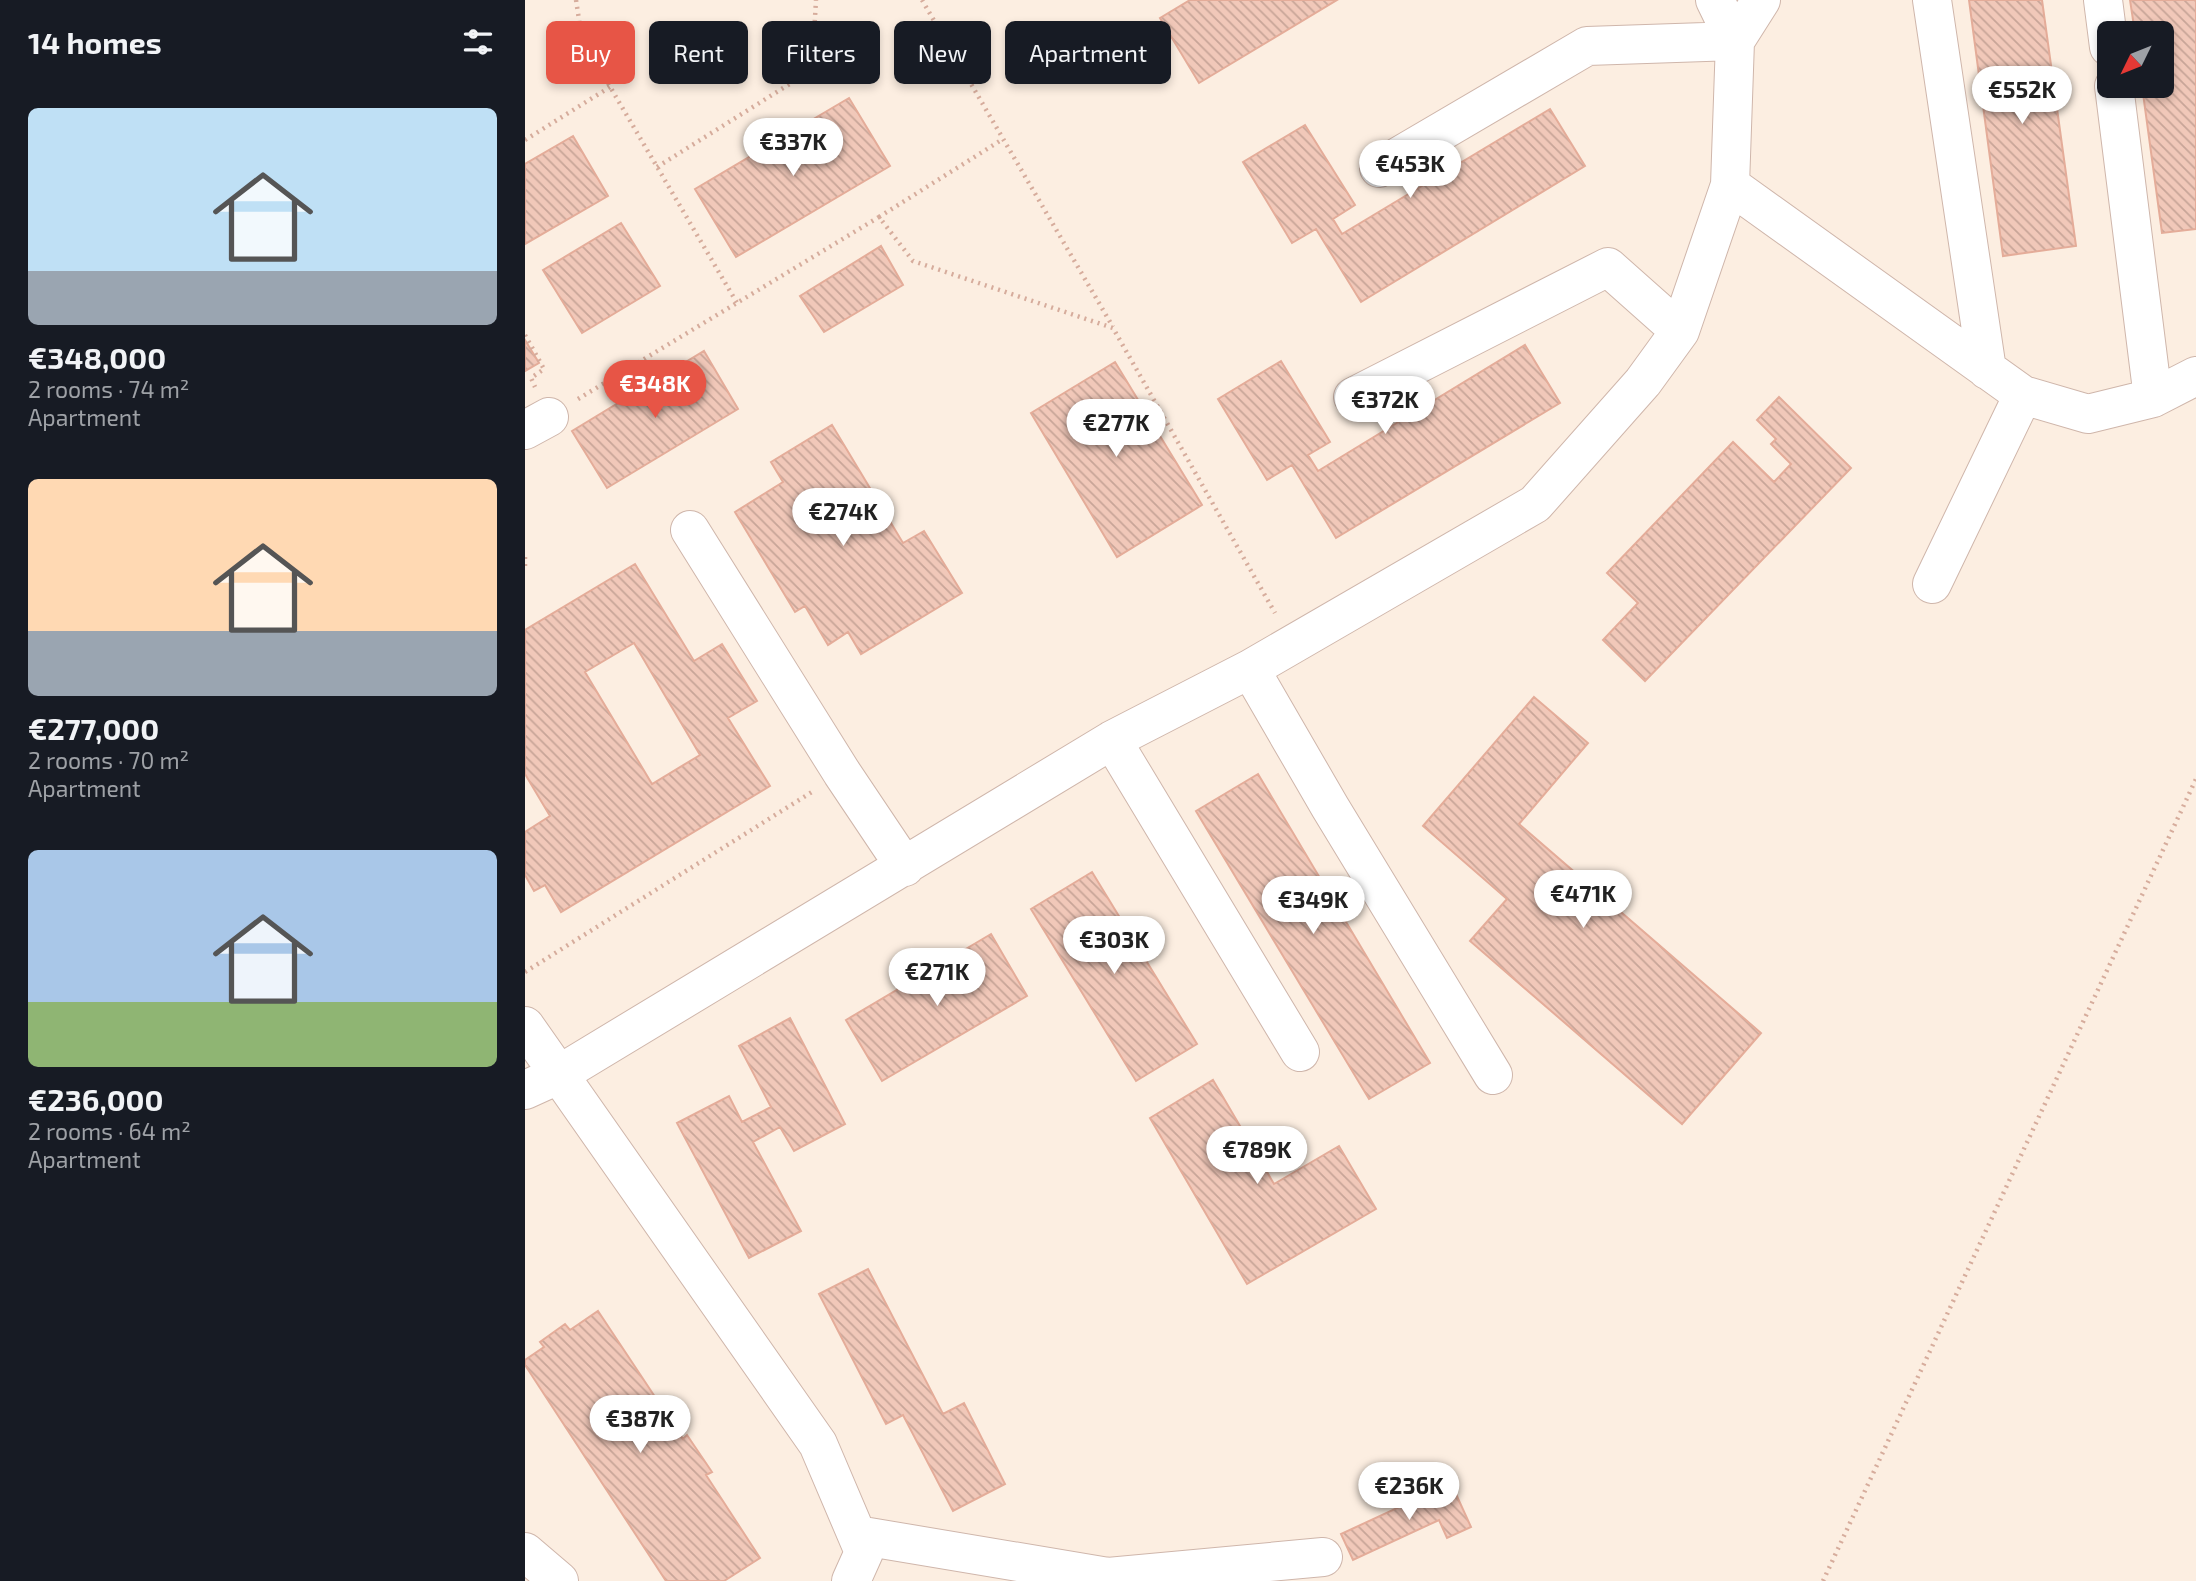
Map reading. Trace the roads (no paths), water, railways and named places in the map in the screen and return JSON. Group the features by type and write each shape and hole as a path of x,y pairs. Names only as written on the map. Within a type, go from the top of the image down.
{"lane":[{"path":"541,1082 905,867 1112,740 1251,669 1535,504 1643,382 1679,331 1730,185 1735,41 1715,0"},
{"path":"1735,41 1761,0"},
{"path":"1932,0 1987,370"},
{"path":"2103,0 2106,21"},
{"path":"1379,168 1587,46 1735,41"},
{"path":"2115,98 2153,398"},
{"path":"1730,185 2023,395 2088,414 2153,398 2196,376"},
{"path":"1353,397 1608,267 1679,331"},
{"path":"1932,584 2023,395"},
{"path":"690,530 842,773 905,867"},
{"path":"1251,669 1337,819 1493,1075"},
{"path":"1112,740 1300,1052"},
{"path":"525,1026 541,1082 818,1444 864,1552 851,1581"},
{"path":"857,1535 1110,1579 1323,1557"},
{"path":"525,1552 559,1581"}]}
